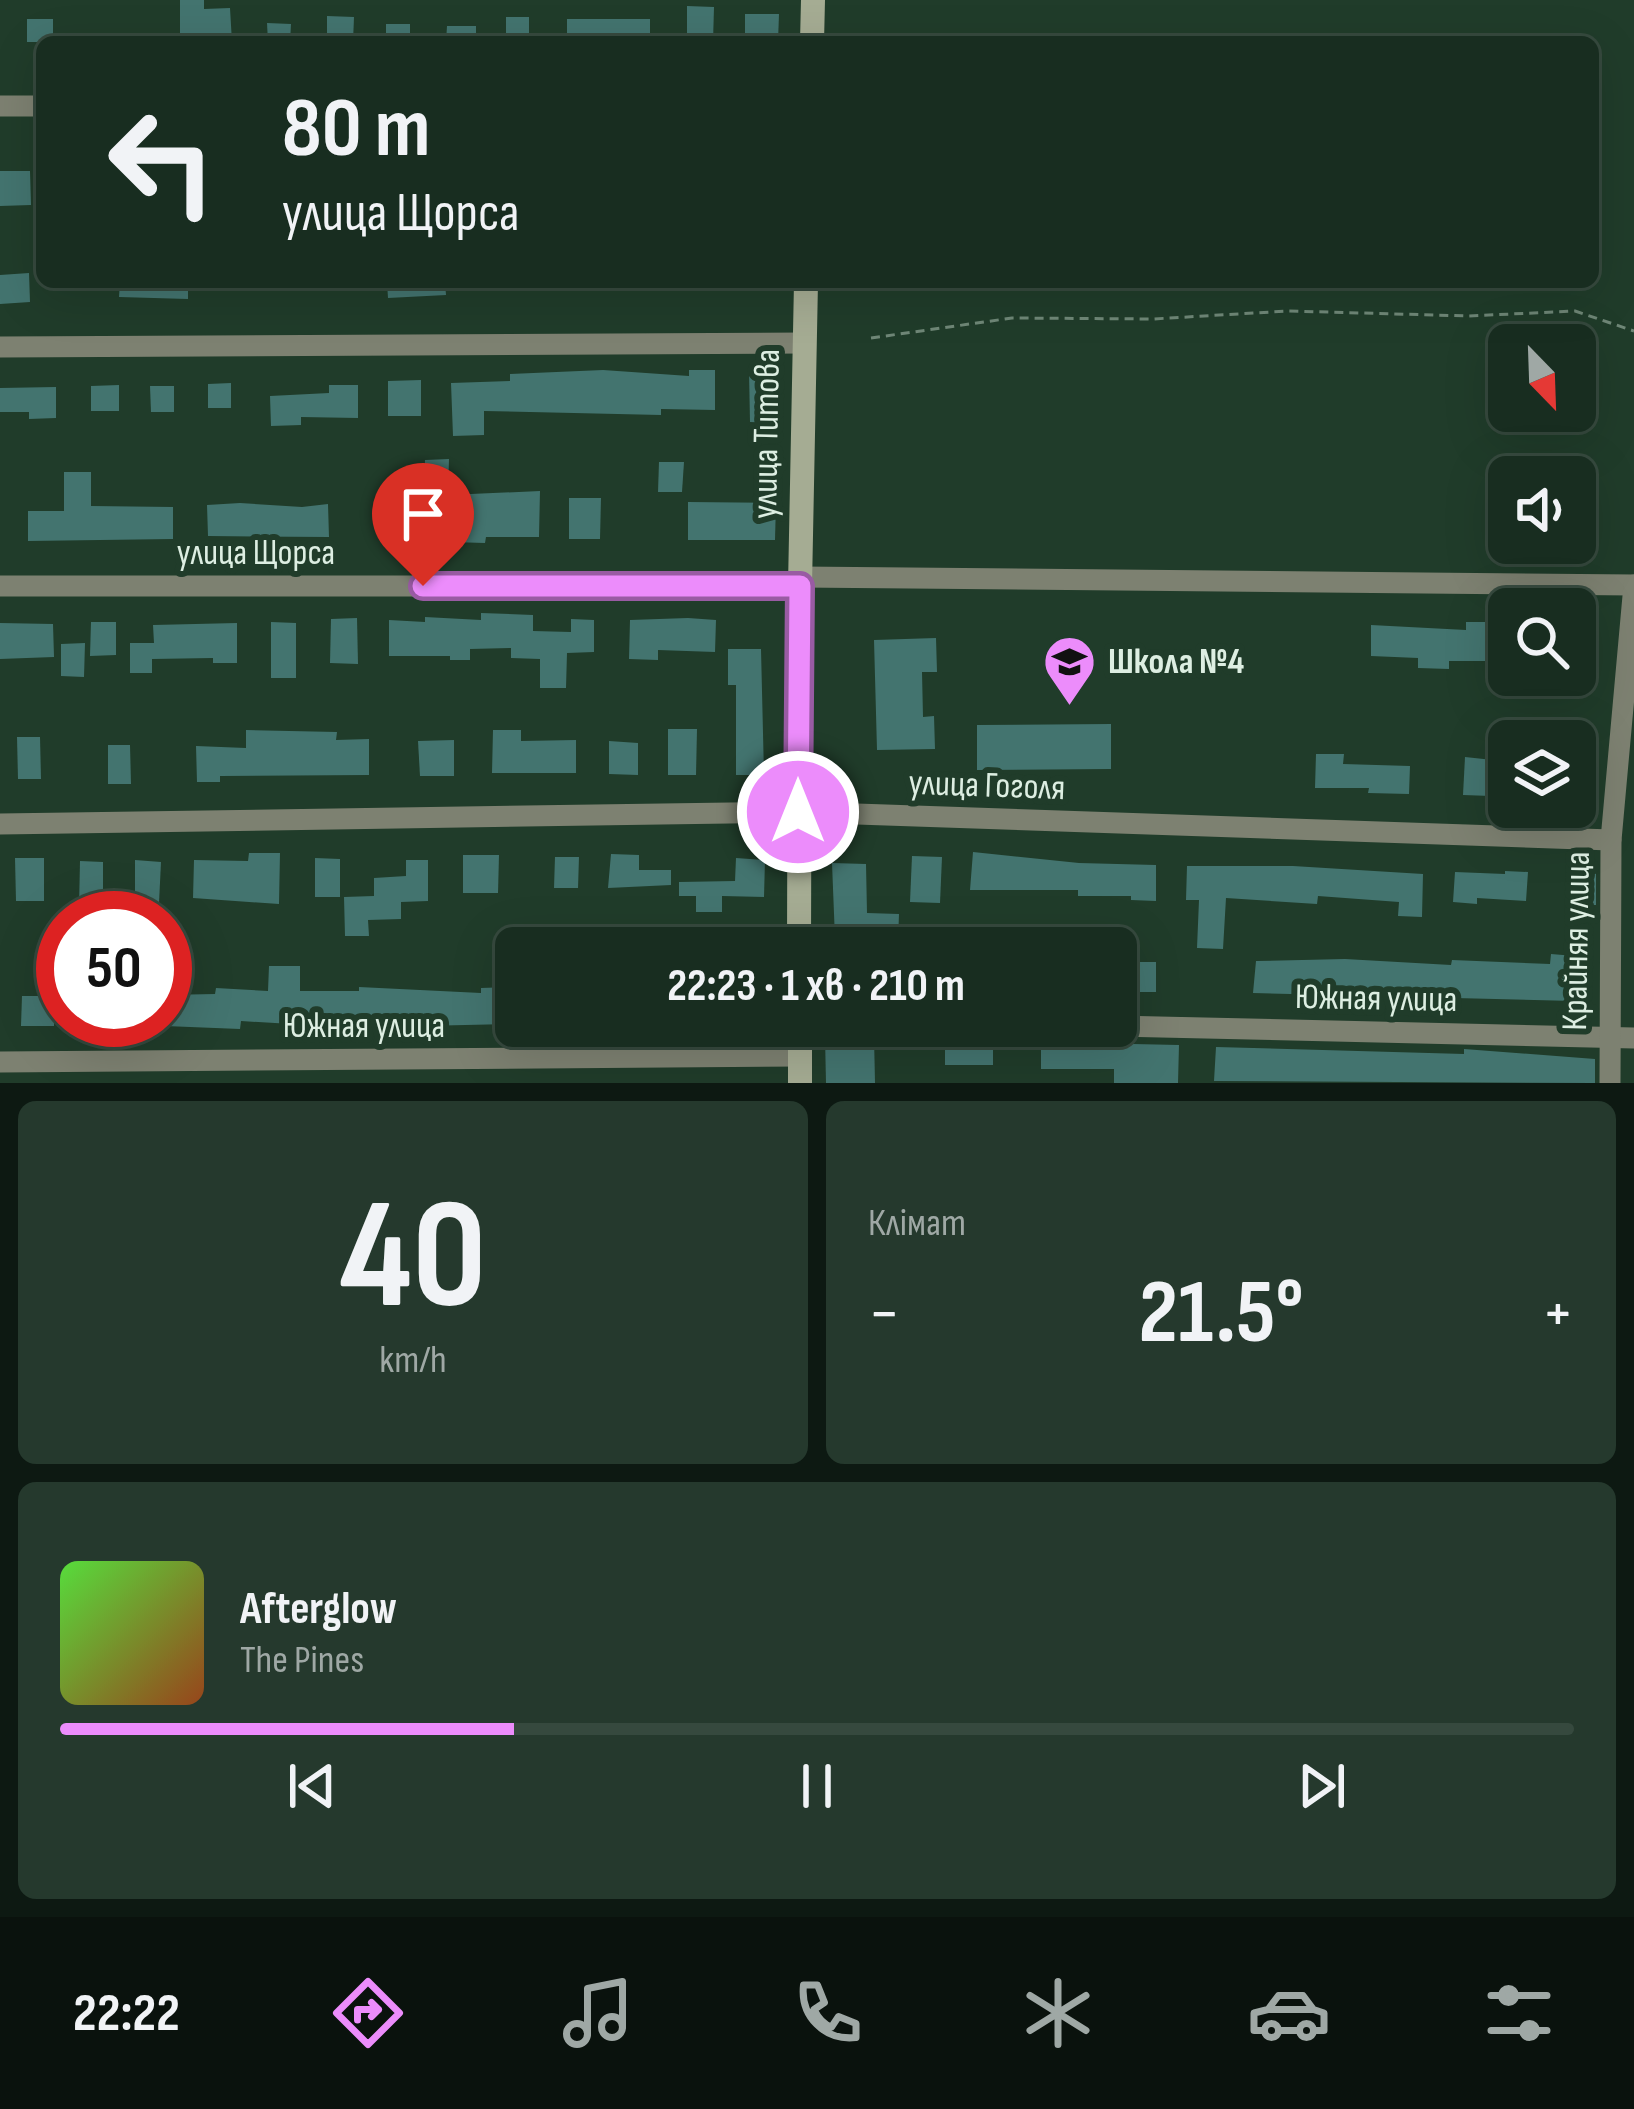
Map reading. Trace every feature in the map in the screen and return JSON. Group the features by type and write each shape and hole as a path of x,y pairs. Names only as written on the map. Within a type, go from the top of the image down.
{"main road":[{"path":"812,36 813,0"},
{"name":"улица Титова","path":"800,927 806,288"},
{"path":"800,1083 801,1047"}],"street":[{"path":"0,106 36,106"},
{"path":"0,347 804,344"},
{"name":"улица Щорса","path":"0,586 800,581 1634,584"},
{"name":"Крайняя улица","path":"1610,1083 1611,840 1634,584"},
{"name":"улица Гоголя","path":"0,824 798,812 1611,840"},
{"name":"Южная улица","path":"1137,1026 1634,1038"},
{"name":"Южная улица","path":"0,1062 801,1056"}],"path":[{"path":"871,338 1012,318 1153,319 1288,311 1469,316 1575,311 1634,331"}],"building":[{"path":"180,0 204,0 204,9 230,8 232,36 180,34"},
{"path":"687,6 714,7 713,36 687,36"},
{"path":"745,14 779,14 778,36 745,36"},
{"path":"327,16 354,17 353,36 327,36"},
{"path":"506,17 529,17 529,36 506,36"},
{"path":"27,19 53,19 53,36 36,36 36,42 27,42"},
{"path":"567,19 650,19 650,36 567,36"},
{"path":"267,23 291,24 290,36 268,36"},
{"path":"386,24 410,24 410,36 386,36"},
{"path":"447,26 476,26 476,36 446,36"},
{"path":"0,171 30,171 31,205 0,206"},
{"path":"29,273 30,302 0,304 0,275"},
{"path":"120,288 188,288 188,299 119,297"},
{"path":"387,288 445,288 446,295 388,298"},
{"path":"603,370 689,376 689,370 715,370 715,410 661,409 661,415 484,411 484,435 453,436 451,383 510,381 510,374"},
{"path":"749,371 779,372 778,423 750,422"},
{"path":"421,380 421,416 388,416 388,381"},
{"path":"231,383 231,408 208,408 208,384"},
{"path":"119,385 119,411 91,411 91,386"},
{"path":"329,385 358,385 358,418 301,417 301,425 271,426 270,396 329,393"},
{"path":"150,386 174,386 174,412 151,412"},
{"path":"56,387 56,418 29,419 29,412 0,412 0,388"},
{"path":"449,459 448,495 540,491 539,537 451,542 452,516 423,515 425,460"},
{"path":"659,462 684,462 682,492 658,492"},
{"path":"64,472 91,472 91,506 173,507 173,539 28,541 28,511 64,511"},
{"path":"569,498 601,498 600,539 569,539"},
{"path":"688,502 776,503 775,540 688,540"},
{"path":"328,504 329,537 208,536 207,505"},
{"path":"481,613 533,615 533,631 571,632 571,619 594,620 594,652 567,653 566,688 540,688 540,659 511,658 511,648 470,649 470,660 389,656 389,620 481,620"},
{"path":"357,618 358,664 330,663 331,619"},
{"path":"630,620 716,620 715,652 658,650 658,660 629,659"},
{"path":"91,622 116,622 116,655 90,656"},
{"path":"271,622 296,623 296,678 271,678"},
{"path":"1466,622 1488,622 1488,661 1449,661 1449,669 1418,668 1418,658 1371,656 1371,625 1466,630"},
{"path":"0,623 53,624 54,657 0,659"},
{"path":"237,623 237,663 213,663 213,658 152,659 152,673 130,673 130,643 154,643 153,625"},
{"path":"936,638 937,672 922,672 923,717 934,716 935,749 877,750 874,640"},
{"path":"85,643 84,677 61,676 61,644"},
{"path":"728,649 761,649 764,775 736,775 736,685 728,685"},
{"path":"1111,724 1111,769 977,770 977,725"},
{"path":"668,729 697,729 696,775 668,775"},
{"path":"246,730 337,732 336,740 369,739 369,775 220,776 220,782 197,782 196,746 246,748"},
{"path":"493,730 521,730 521,741 576,740 576,773 492,773"},
{"path":"17,737 40,737 41,779 18,779"},
{"path":"454,740 454,776 420,776 418,741"},
{"path":"609,741 638,743 638,775 609,774"},
{"path":"108,745 130,745 131,784 108,784"},
{"path":"1316,754 1344,754 1343,764 1410,766 1409,794 1315,788"},
{"path":"1465,757 1488,759 1488,796 1463,795"},
{"path":"973,852 1156,865 1156,901 1078,896 1078,890 970,890"},
{"path":"249,853 280,853 279,904 193,898 194,860 248,861"},
{"path":"611,854 639,855 639,870 671,870 671,885 608,888"},
{"path":"463,855 499,855 498,893 463,893"},
{"path":"912,856 942,857 940,903 910,902"},
{"path":"555,857 579,857 578,888 554,888"},
{"path":"15,858 44,858 44,891 36,891 36,901 16,901"},
{"path":"315,858 340,859 340,897 315,897"},
{"path":"736,858 765,860 764,897 722,896 722,912 696,912 696,896 679,896 679,882 735,881"},
{"path":"135,860 161,862 160,891 135,891"},
{"path":"406,860 428,860 428,901 401,902 401,919 368,920 369,936 345,936 344,897 374,896 374,878 406,876"},
{"path":"80,861 103,862 103,891 79,891"},
{"path":"832,863 866,864 867,913 899,914 899,927 835,927"},
{"path":"1187,866 1423,874 1422,917 1398,916 1399,902 1318,896 1317,904 1226,898 1223,949 1197,948 1199,900 1186,900"},
{"path":"1455,872 1528,872 1526,901 1477,898 1477,904 1453,902"},
{"path":"1578,873 1596,873 1596,905 1576,905"},
{"path":"1551,954 1575,956 1574,1001 1253,993 1256,961 1550,964"},
{"path":"1137,962 1156,962 1156,992 1137,992"},
{"path":"269,966 300,966 300,991 359,991 359,987 481,993 481,988 495,988 495,1024 358,1022 325,1026 241,1021 240,1029 192,1027 192,994 215,994 216,988 268,991"},
{"path":"22,996 36,996 36,1026 21,1026"},
{"path":"1179,1045 1178,1083 1114,1083 1114,1069 1041,1069 1041,1047"},
{"path":"825,1047 874,1047 875,1083 826,1083"},
{"path":"945,1047 993,1047 993,1065 945,1065"},
{"path":"1216,1047 1464,1054 1464,1049 1595,1059 1595,1083 1214,1081"}],"place":[{"name":"Школа №4","path":"1069,708"}],"route":[{"path":"423,586 800,586 798,812"}]}
